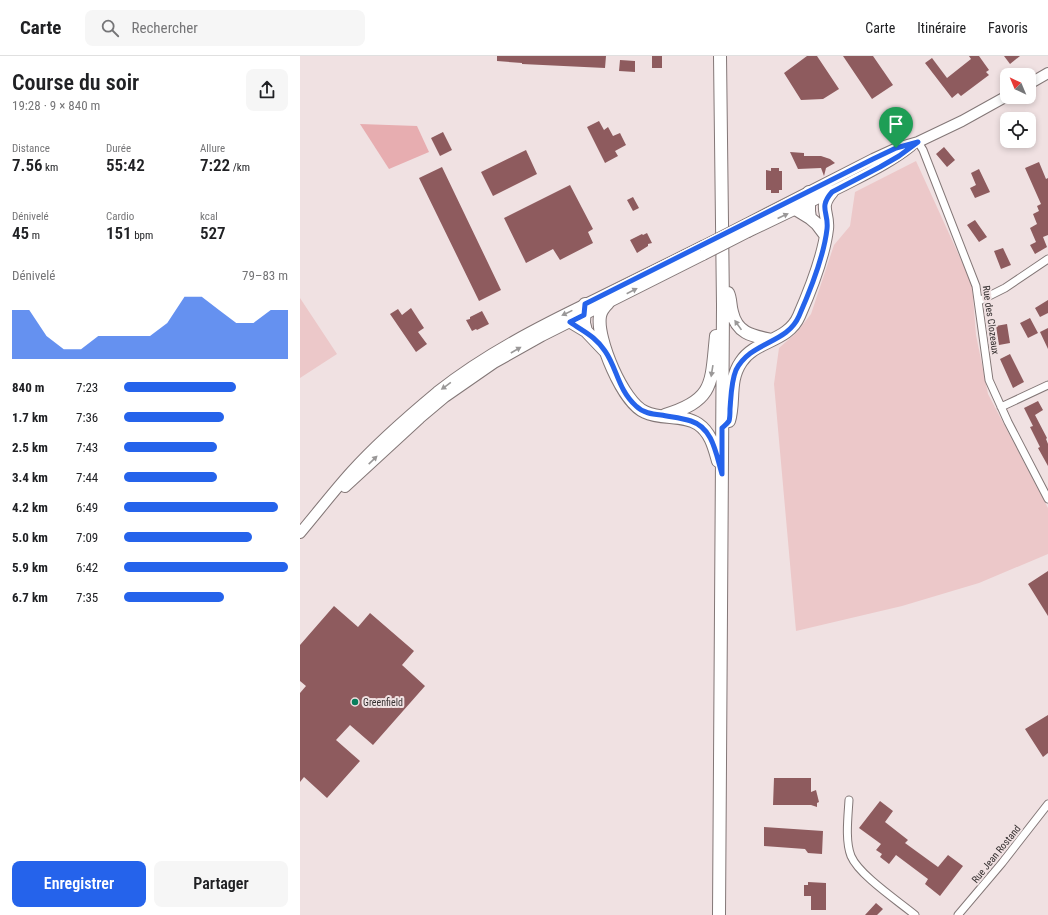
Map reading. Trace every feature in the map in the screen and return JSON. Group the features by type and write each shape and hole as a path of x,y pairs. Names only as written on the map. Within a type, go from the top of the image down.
{"main road":[{"path":"719,915 723,306 720,56"},
{"path":"1036,80 1048,73"},
{"path":"747,228 797,210 815,201 896,148 918,142 962,121 1000,100"},
{"path":"315,516 404,432 445,397 494,363 570,322 587,310 747,228 815,201 825,201 832,192 899,156 918,142"},
{"path":"810,218 815,201"},
{"path":"722,428 729,420 732,386 735,373 741,362 748,354 786,332 798,317 820,260 828,228 815,201"},
{"path":"797,210 817,224 826,236"},
{"path":"300,533 350,473 375,446 408,416 439,391 485,359 541,326 608,303 703,250"},
{"path":"722,279 730,296 732,312 741,329 749,335 772,340"},
{"path":"608,303 603,308 600,315 600,322 606,352 626,395 644,412 691,421 698,424 712,439 722,474"},
{"path":"663,416 690,406 698,400 708,388 712,374 717,323 723,306"},
{"path":"587,310 600,322"},
{"path":"586,331 584,324 587,310"},
{"path":"570,322 586,331 606,352"}],"street":[{"name":"Rue des Clozeaux","path":"918,142 923,150 976,286 980,302 989,380 1001,407 1048,499"},
{"path":"980,302 1005,288 1048,259"},
{"path":"1001,407 1048,384"},
{"path":"849,800 848,836 851,856 860,870 915,915"},
{"name":"Rue Jean Rostand","path":"958,915 1002,863 1048,804"}],"shaded area":[{"path":"360,124 417,126 429,152 389,169"},
{"path":"916,161 972,284 976,335 988,394 1048,508 1048,554 979,583 902,606 796,631 774,384 779,348 797,332 811,314 834,245 850,226 855,192"},
{"path":"300,298 337,354 300,378"}],"building":[{"path":"497,56 606,56 605,68 522,64 497,61"},
{"path":"652,56 662,56 662,68 652,68"},
{"path":"807,56 817,56 839,89 823,99 801,100 784,73"},
{"path":"843,56 873,56 893,85 872,99"},
{"path":"969,56 979,56 989,70 986,72 989,75 961,96 958,93 952,98 925,63 932,58 947,78 971,59"},
{"path":"1004,56 1020,56 1010,64"},
{"path":"620,60 635,61 635,72 619,71"},
{"path":"599,121 604,130 608,127 613,136 620,133 626,145 615,151 618,156 605,163 587,127"},
{"path":"896,125 907,125 907,133 896,133"},
{"path":"443,132 452,150 440,156 431,138"},
{"path":"944,147 955,160 947,167 936,154"},
{"path":"526,150 537,174 493,196 481,172"},
{"path":"790,152 804,153 804,156 821,156 830,159 835,163 826,168 824,176 821,168 798,169"},
{"path":"1039,162 1046,179 1048,178 1048,235 1043,237 1047,247 1035,254 1030,245 1036,242 1030,228 1037,224 1033,214 1039,211 1037,206 1041,204 1025,168"},
{"path":"442,167 501,290 479,301 419,178"},
{"path":"771,168 779,168 779,171 782,171 782,190 779,190 779,193 771,193 771,190 766,190 766,170 771,171"},
{"path":"979,169 990,192 975,198 970,188 976,185 971,173"},
{"path":"570,185 593,229 588,232 593,243 560,260 553,249 526,263 504,218"},
{"path":"633,197 639,208 633,211 627,200"},
{"path":"975,220 987,237 979,242 967,225"},
{"path":"647,233 652,243 648,244 648,246 637,253 630,240"},
{"path":"1003,248 1011,265 1001,269 994,251"},
{"path":"1048,300 1048,313 1040,317 1035,308"},
{"path":"411,308 424,328 418,332 427,344 416,352 390,314 398,309 402,315"},
{"path":"482,311 489,324 472,331 466,320"},
{"path":"1030,318 1038,333 1028,338 1020,323"},
{"path":"1007,324 1010,343 999,345 996,326"},
{"path":"1048,328 1048,349 1040,332"},
{"path":"1010,354 1024,382 1013,388 1000,359"},
{"path":"1038,401 1043,410 1035,415 1047,438 1048,466 1038,448 1040,447 1030,427 1033,426 1024,408"},
{"path":"1048,571 1048,616 1028,584"},
{"name":"Greenfield","path":"334,606 358,627 370,613 414,651 402,665 425,686 373,745 350,725 336,740 360,761 327,798 304,777 300,782 300,693 306,686 300,681 300,645"},
{"path":"1048,715 1048,753 1043,757 1025,729"},
{"path":"774,778 811,778 811,792 816,790 819,802 817,803 817,807 811,805 773,805"},
{"path":"880,801 893,811 885,822 908,840 905,843 938,867 948,855 963,866 940,896 925,884 928,879 896,855 889,864 880,857 882,854 876,850 881,844 859,828"},
{"path":"764,827 823,831 822,854 808,853 805,849 764,846"},
{"path":"808,882 826,883 826,910 811,910 811,896 804,896 804,885 808,885"},
{"path":"876,903 883,909 877,915 865,915"}],"place":[{"name":"Greenfield","path":"355,702"}],"route":[{"path":"918,142 899,156 832,192 825,201 824,209 828,228 820,260 798,317 792,326 780,337 748,354 741,362 735,373 732,386 729,420 722,428 722,474 712,439 698,424 691,421 644,412 636,406 626,395 606,352 586,331 570,322 584,315 585,304 896,148 918,142"}]}
